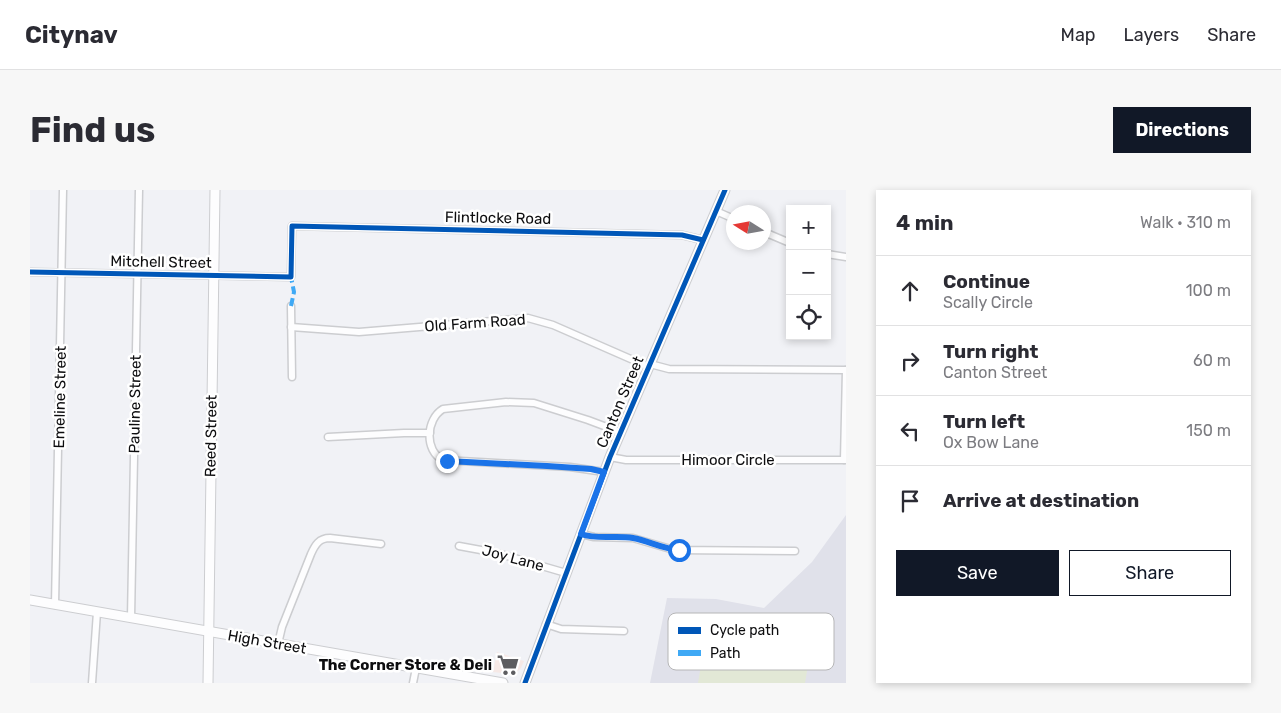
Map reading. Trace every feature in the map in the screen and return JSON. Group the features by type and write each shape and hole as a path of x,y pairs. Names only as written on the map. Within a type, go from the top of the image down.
{"main road":[{"name":"Reed Street","path":"208,683 215,190"},
{"name":"Canton Street","path":"525,683 620,432 725,190"},
{"name":"High Street","path":"30,600 503,683"}],"street":[{"name":"Emeline Street","path":"55,604 63,190"},
{"name":"Pauline Street","path":"131,618 139,190"},
{"path":"716,211 726,215"},
{"name":"Flintlocke Road","path":"292,277 292,226 682,235 703,240"},
{"path":"771,235 786,241"},
{"path":"831,255 846,258"},
{"name":"Mitchell Street","path":"30,272 292,277"},
{"path":"291,306 292,377"},
{"name":"Old Farm Road","path":"291,327 358,332 528,318 553,325 649,365"},
{"path":"649,365 669,369 846,370 845,460"},
{"path":"604,472 563,467 447,461 434,453 431,447 432,421 438,412 443,409 512,402 534,403 620,432"},
{"path":"328,437 404,433 430,434"},
{"name":"Himoor Circle","path":"610,457 622,460 845,460"},
{"path":"581,534 594,537 634,538 674,550 795,551"},
{"path":"278,644 282,627 317,543 323,539 330,538 381,544"},
{"name":"Joy Lane","path":"458,546 498,553 566,573"},
{"path":"92,683 96,612"},
{"path":"546,624 561,629 624,631"},
{"path":"413,683 416,668"}],"shaded area":[{"path":"846,515 846,683 650,683 667,598 716,599 764,608 812,562"},
{"path":"497,652 524,661 521,668 511,674 493,672"}],"green space":[{"path":"700,670 807,670 805,683 698,683"}],"marked path":[{"path":"291,277 294,292 291,306"}],"cycle path":[{"path":"525,683 610,457 725,190"},
{"path":"30,272 291,277 292,226 682,235 703,240"}],"place":[{"name":"The Corner Store & Deli","path":"508,665"}],"route":[{"path":"447,461 591,469 604,472 581,534 594,537 634,538 664,548 679,550"}]}
